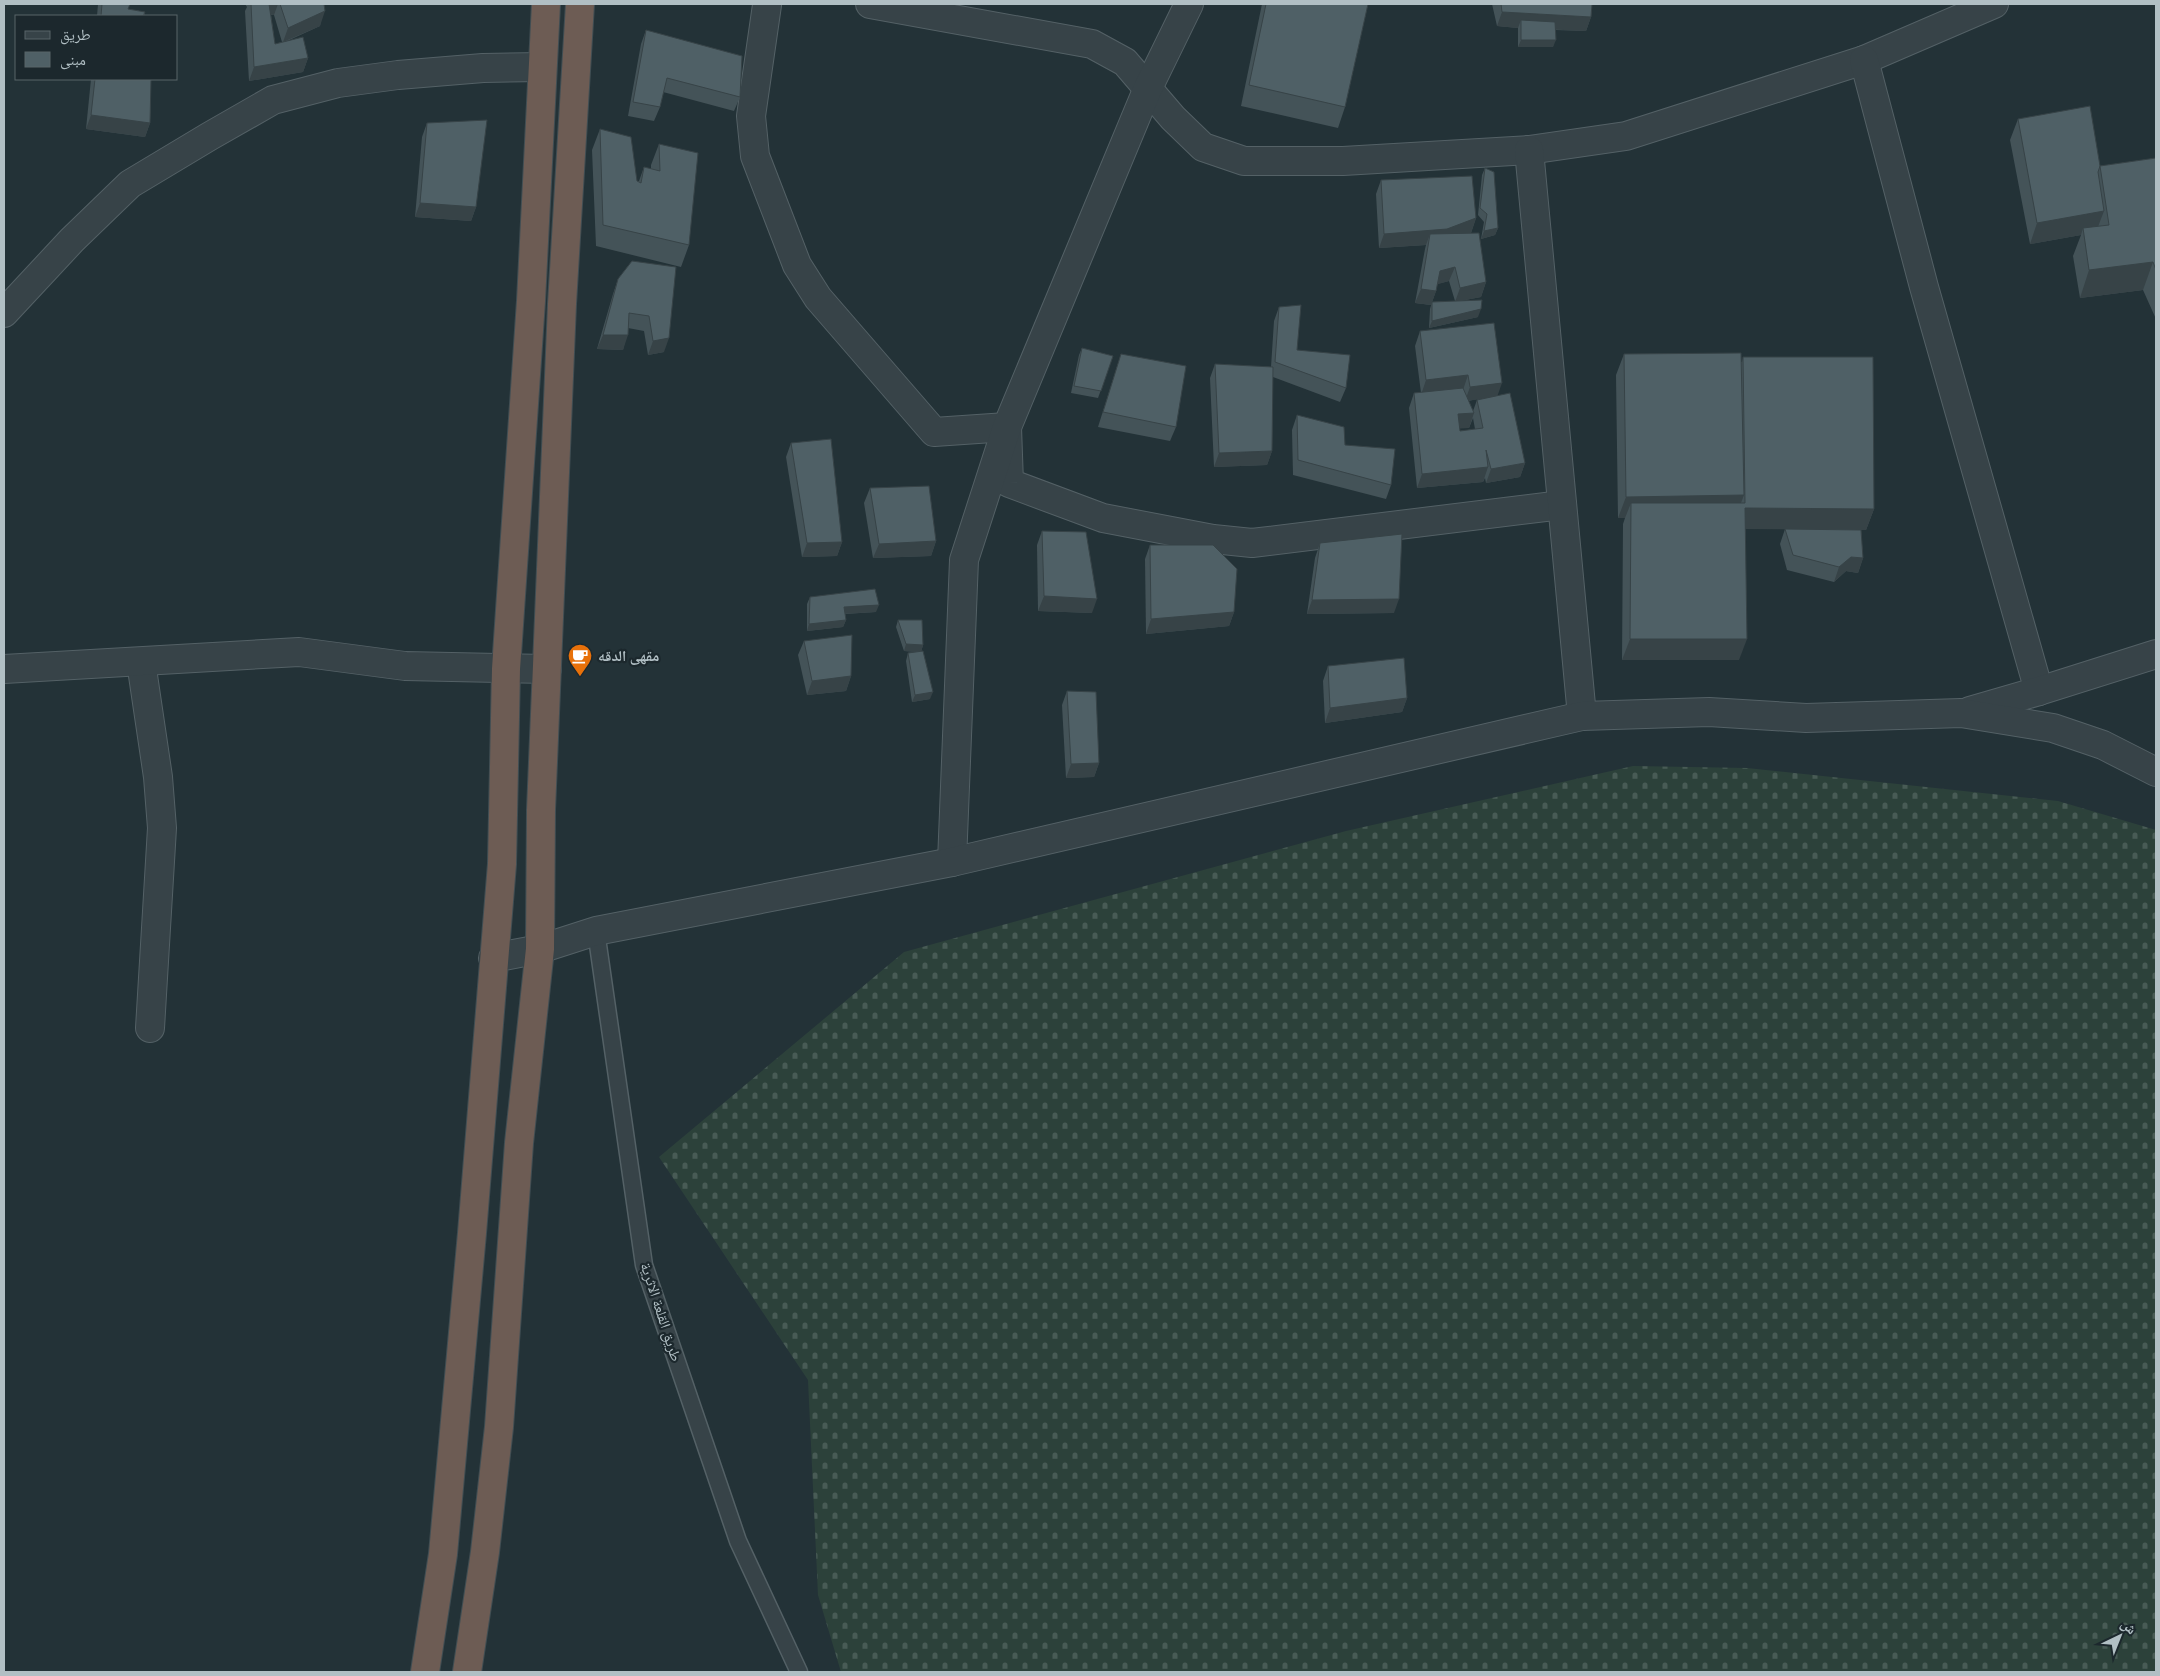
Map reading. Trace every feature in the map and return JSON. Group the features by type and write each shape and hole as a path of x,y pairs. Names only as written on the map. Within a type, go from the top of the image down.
{"highway":[{"path":"425,1672 443,1554 472,1233 502,864 506,669 531,302 546,4"},
{"path":"467,1672 485,1552 499,1427 519,1143 540,949 541,810 562,304 580,4"}],"street":[{"path":"765,4 750,116 756,156 797,265 818,298 934,432 1007,427"},
{"path":"870,4 1092,44 1125,62 1174,118 1203,147 1244,161 1343,161 1528,150 1626,136 1864,60 1994,4"},
{"path":"952,862 964,560 1007,427 1148,88 1188,4"},
{"path":"1864,60 1924,287 2039,691"},
{"path":"4,313 72,240 130,184 272,100 338,83 398,75 483,68 542,67"},
{"path":"1528,150 1582,716"},
{"path":"1007,427 1008,483 1103,518 1213,540 1252,542 1562,505"},
{"path":"4,669 299,652 405,666 547,669"},
{"path":"1961,713 2039,691 2156,654"},
{"path":"141,662 158,777 162,828 150,1028"},
{"path":"493,958 540,949 596,931 952,862 1582,716 1709,712 1806,718 1961,713 2053,728 2103,745 2156,772"}],"lane":[{"name":"طريق القلعة الاثرية","path":"596,931 644,1265 738,1541 799,1672"}],"green space":[{"path":"1633,766 1747,768 2058,801 2156,830 2156,1672 841,1672 818,1595 808,1380 659,1157 904,952 1346,831"}],"building":[{"path":"102,4 130,4 128,9 145,12 144,15 101,15"},
{"path":"251,4 269,4 275,44 303,37 308,58 254,67"},
{"path":"280,4 324,4 325,11 288,28"},
{"path":"1266,4 1368,4 1345,107 1249,85"},
{"path":"1501,4 1592,4 1591,17 1502,12"},
{"path":"1521,20 1555,22 1556,40 1521,40"},
{"path":"646,30 742,56 740,97 667,78 660,107 633,102"},
{"path":"95,80 151,80 150,123 91,115"},
{"path":"2090,106 2100,166 2098,172 2104,211 2037,223 2018,119"},
{"path":"487,120 476,207 420,203 427,123"},
{"path":"600,129 631,137 637,181 641,183 644,167 660,171 659,144 698,153 689,245 603,225"},
{"path":"2156,158 2156,270 2153,262 2089,270 2083,228 2109,225 2100,166"},
{"path":"1485,168 1494,172 1498,228 1484,231 1487,214 1480,208"},
{"path":"1472,176 1476,218 1447,229 1384,234 1381,180"},
{"path":"1479,233 1486,282 1460,288 1455,267 1440,271 1436,291 1421,289 1430,234"},
{"path":"632,261 676,267 669,338 653,341 649,316 629,313 628,335 603,335 618,279"},
{"path":"1482,300 1481,309 1432,321 1432,302"},
{"path":"1301,305 1297,350 1350,355 1346,388 1275,362 1279,307"},
{"path":"1494,323 1502,383 1470,387 1468,375 1426,380 1420,331"},
{"path":"1082,348 1113,356 1101,391 1074,386"},
{"path":"1741,353 1744,495 1626,497 1624,354"},
{"path":"1121,354 1186,366 1176,427 1103,412"},
{"path":"1743,357 1873,357 1874,509 1745,508 1747,639 1630,639 1631,503 1745,503"},
{"path":"1215,364 1273,367 1272,451 1219,453"},
{"path":"1463,388 1474,413 1458,414 1460,431 1483,428 1477,400 1510,393 1525,463 1491,469 1486,450 1488,467 1422,474 1414,393"},
{"path":"1297,415 1344,427 1345,445 1395,449 1391,485 1298,460"},
{"path":"831,439 842,542 807,543 791,443"},
{"path":"929,486 936,541 879,544 870,488"},
{"path":"1785,529 1861,530 1863,558 1851,557 1839,567 1793,555"},
{"path":"1042,531 1086,532 1097,599 1044,596"},
{"path":"1402,534 1399,599 1312,600 1320,543"},
{"path":"1150,545 1213,545 1237,569 1234,612 1151,619"},
{"path":"875,589 879,605 844,607 846,620 809,624 810,597"},
{"path":"898,620 922,620 923,645 906,644"},
{"path":"852,635 851,676 812,681 804,641"},
{"path":"923,651 933,692 915,695 908,653"},
{"path":"1404,658 1407,698 1330,708 1328,666"},
{"path":"1067,691 1096,692 1099,763 1071,764"}],"place":[{"name":"مقهى الدقه","path":"580,677"}]}
